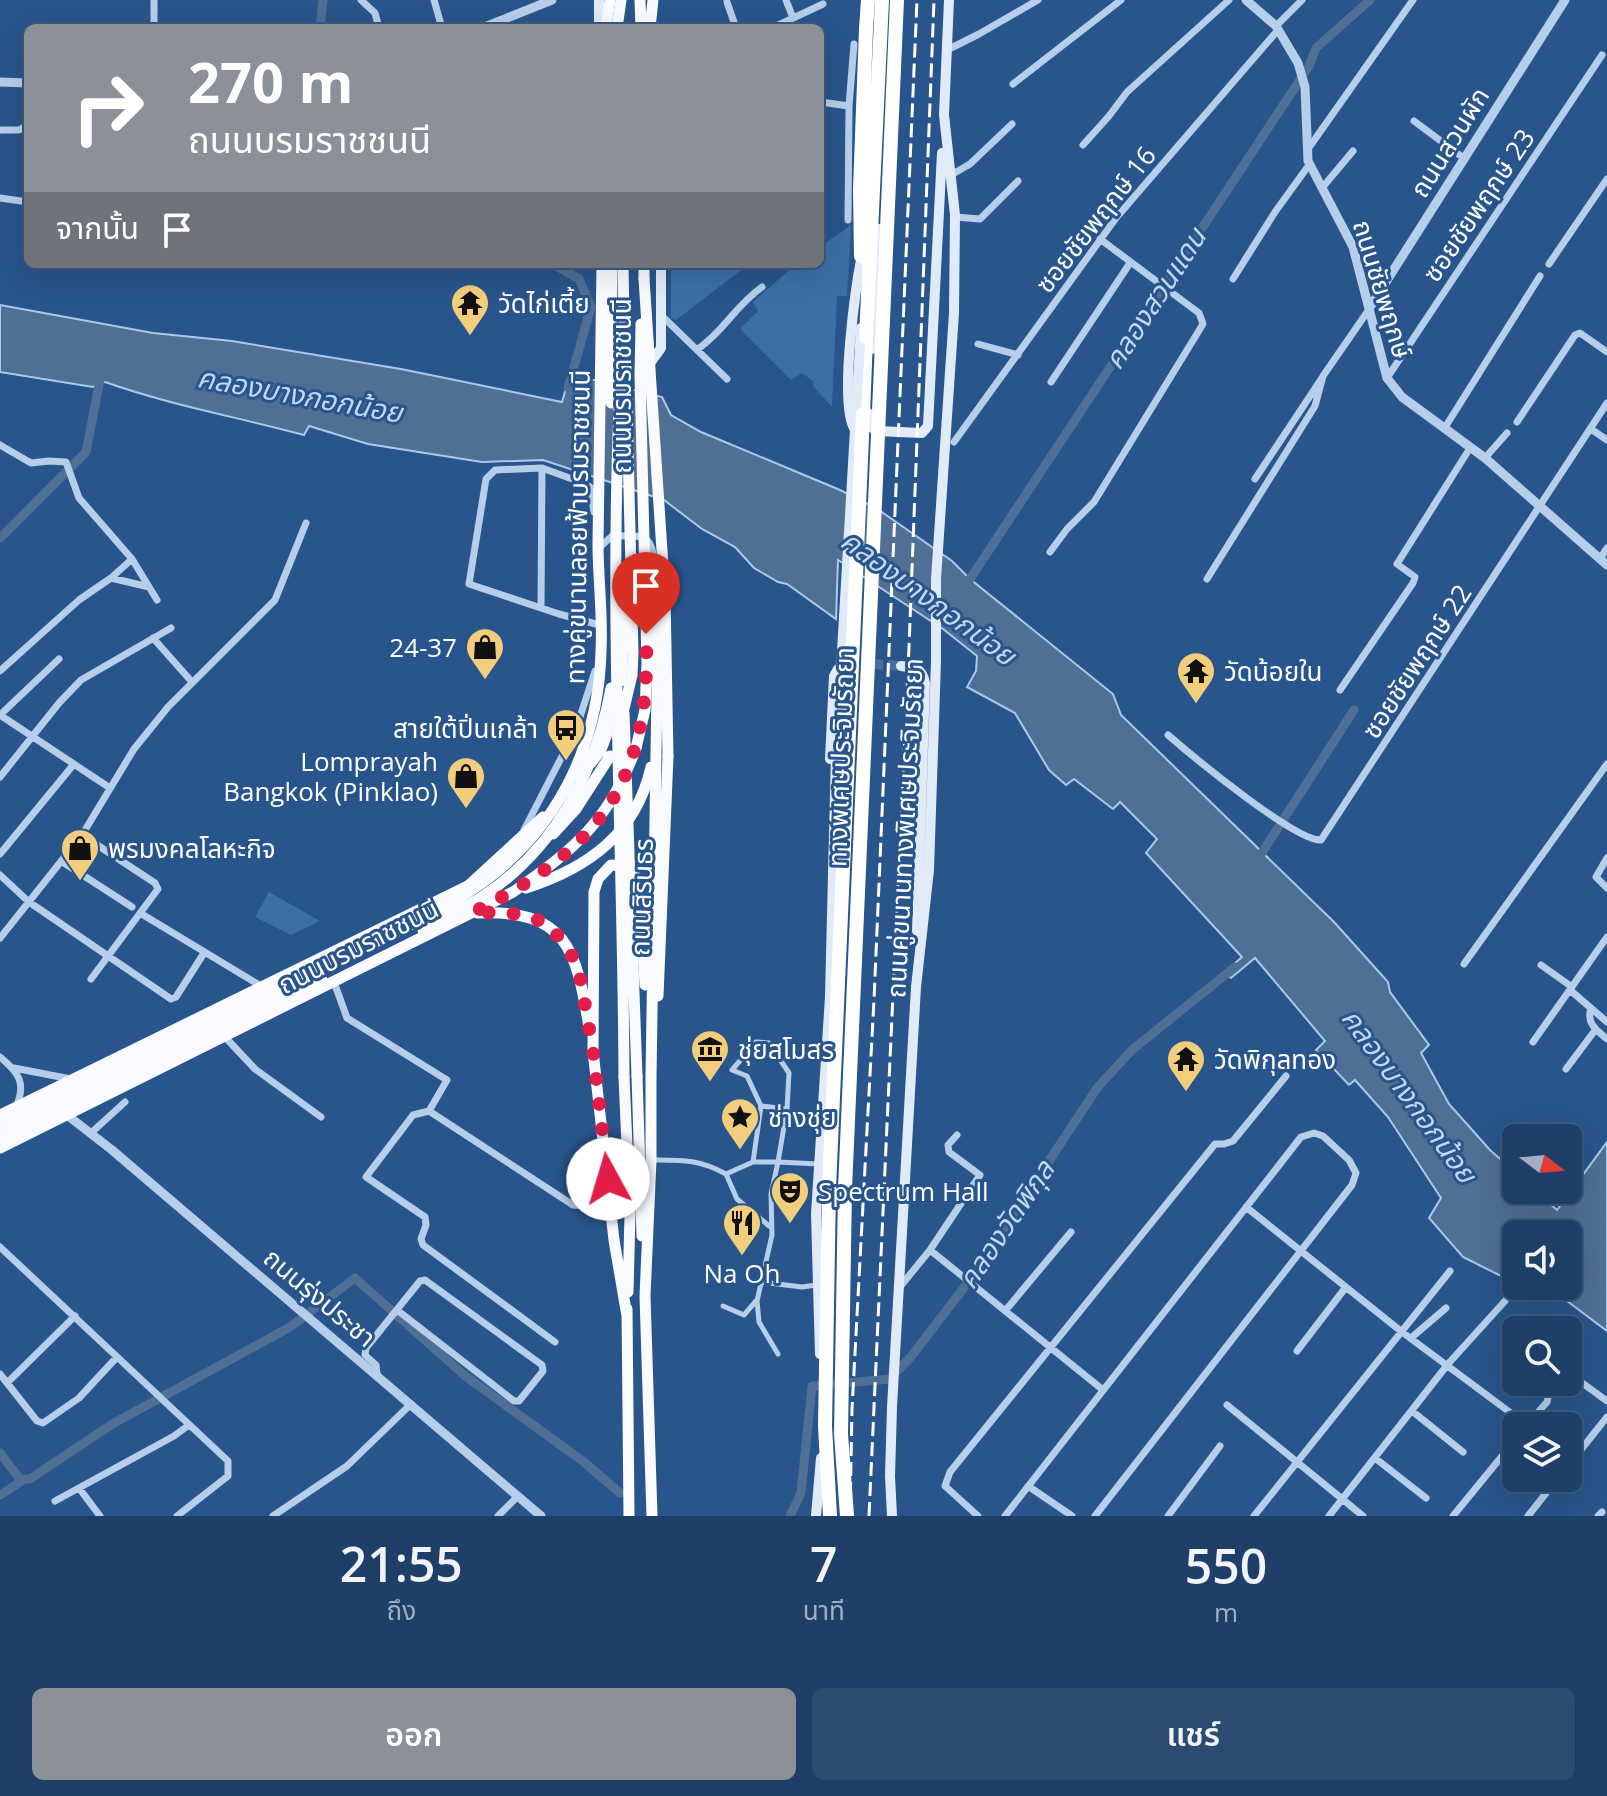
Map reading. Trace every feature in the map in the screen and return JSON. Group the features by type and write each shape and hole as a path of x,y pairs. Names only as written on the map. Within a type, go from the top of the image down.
{"highway":[{"path":"866,337 860,189 868,0"},
{"name":"ทางพิเศษประจิมรัถยา","path":"830,1516 825,1426 829,1188 866,337 889,0"},
{"name":"ทางพิเศษประจิมรัถยา","path":"847,1516 841,1434 845,1189 889,0"}],"main road":[{"path":"599,0 599,24"},
{"path":"618,24 620,0"},
{"path":"640,0 641,24"},
{"path":"653,24 654,0"},
{"path":"889,0 884,178 868,409 868,422 877,431 922,433 928,426 944,115"},
{"path":"816,1516 821,1472 821,1378 816,1285 818,1164 830,997 836,753 863,284 878,177 889,0"},
{"name":"ถนนคู่ขนานทางพิเศษประจิมรัถยา","path":"892,1516 890,1476 894,1369 916,987 929,870 936,579 954,313 955,217 944,115 949,0"},
{"path":"606,24 609,3"},
{"path":"878,177 857,280 849,410 858,432 924,440 931,433 936,408 947,156"},
{"path":"600,268 599,352 604,366 613,371 636,372 647,366 661,348 661,268"},
{"name":"ทางคู่ขนานลอยฟ้าบรมราชชนนี","path":"0,1127 430,914 495,873 523,847 550,815 583,752 599,684 602,649 598,546 600,268"},
{"name":"ทางคู่ขนานลอยฟ้าบรมราชชนนี","path":"0,1139 423,930 483,896 507,878 553,831 585,777 607,710 614,645 610,546 612,268"},
{"name":"ถนนบรมราชชนนี","path":"0,1115 468,886 551,836 576,809 610,756 627,697 633,653 623,268"},
{"name":"ถนนบรมราชชนนี","path":"0,1148 513,892 554,864 586,835 620,787 636,748 645,710 647,663 640,375 644,268"},
{"name":"ถนนสิรินธร","path":"644,279 665,596 668,756 662,946 651,1077 645,1296 652,1516"},
{"name":"ถนนสิรินธร","path":"624,320 618,409 617,754 630,1076 627,1316 629,1516"},
{"path":"468,886 568,793 601,750 619,699 625,642 627,570 641,562 655,572 657,690 651,1077"},
{"path":"614,645 623,691 630,1076 645,1296"},
{"path":"830,997 825,919 834,676 843,665 873,664"},
{"path":"901,666 917,668 923,673 925,683 917,869 916,987"},
{"path":"513,892 564,873 586,861 615,838 640,802 654,751"},
{"path":"593,1051 594,892 598,879 606,869 620,864 631,869 640,892 651,1077"},
{"path":"472,913 520,914 545,923 560,936 579,972 593,1051 610,1208 627,1316"}],"street":[{"path":"154,0 154,24"},
{"path":"361,0 375,13 378,24"},
{"path":"434,0 441,24"},
{"path":"492,24 552,0"},
{"path":"786,0 793,18"},
{"path":"947,50 1038,0"},
{"path":"1013,84 1121,0"},
{"path":"1083,145 1127,92 1229,0"},
{"name":"ถนนชัยพฤกษ์","path":"1246,0 1277,28 1298,63 1305,87 1309,165 1353,247 1387,378 1402,397 1485,458 1604,562"},
{"name":"ซอยชัยพฤกษ์ 16","path":"954,442 1100,239 1302,0"},
{"path":"1307,151 1413,0"},
{"name":"ถนนสวนผัก","path":"1370,307 1565,0"},
{"path":"727,2 735,24"},
{"path":"782,24 823,4"},
{"path":"848,220 849,106 854,44"},
{"name":"ซอยชัยพฤกษ์ 23","path":"1387,378 1602,55"},
{"path":"0,82 24,83"},
{"path":"824,103 849,106"},
{"path":"1414,121 1465,159"},
{"path":"951,175 970,164 1012,124"},
{"path":"0,130 24,127"},
{"path":"1322,188 1353,151"},
{"path":"1233,279 1309,165"},
{"path":"1549,264 1607,179"},
{"path":"955,217 980,219 1018,181"},
{"path":"0,198 24,201"},
{"path":"1050,552 1067,529 1094,502 1201,332 1203,324 1199,313 1100,239"},
{"path":"1051,382 1130,263"},
{"path":"1444,429 1540,276"},
{"path":"698,349 715,337 738,306 762,287"},
{"path":"1255,479 1370,307"},
{"path":"662,316 727,379"},
{"path":"1517,422 1575,335 1580,333 1607,352"},
{"path":"978,344 1018,355"},
{"path":"1207,579 1315,406 1323,376"},
{"name":"ซอยชัยพฤกษ์ 22","path":"1168,735 1193,758 1290,827 1310,839 1321,840 1607,403"},
{"path":"1591,429 1607,440"},
{"path":"1485,458 1507,433"},
{"path":"0,445 31,463 58,461 68,465 70,481 79,498 132,559 157,600"},
{"path":"1340,690 1413,583 1415,577 1397,564 1470,448"},
{"path":"541,608 542,468"},
{"path":"518,841 586,706 597,654 594,523 590,487 542,468 495,470 486,479 469,584 596,624"},
{"path":"0,938 82,835 134,749 192,682 275,600 306,523"},
{"path":"594,523 612,536 638,535 651,541 655,572"},
{"path":"595,552 612,536"},
{"path":"1604,562 1607,548"},
{"path":"0,671 79,600 132,559"},
{"path":"111,578 149,587"},
{"path":"0,777 81,680 171,628"},
{"path":"153,638 192,682"},
{"path":"59,659 0,715 110,788"},
{"path":"0,854 74,764"},
{"path":"1464,964 1607,764"},
{"path":"82,835 155,883 156,891 91,979"},
{"path":"1607,858 1596,872 1596,877 1607,888"},
{"path":"61,861 132,907"},
{"path":"0,875 29,902 167,997 174,999 204,953"},
{"path":"140,913 261,986"},
{"path":"1533,1042 1607,937"},
{"path":"1541,965 1607,1022"},
{"path":"334,982 347,1018 447,1080 429,1111 413,1115 366,1177 425,1217 426,1225 421,1239 423,1245 555,1342"},
{"path":"1591,1008 1589,1020 1607,1039"},
{"path":"1566,1069 1596,1029"},
{"path":"225,1037 255,1069 321,1117"},
{"path":"753,1162 761,1106 747,1076 732,1070 756,1042 769,1043 789,1073 787,1109 771,1194 772,1235 757,1301 759,1322 778,1354"},
{"path":"0,1057 14,1068 22,1084 16,1107"},
{"path":"14,1068 71,1079"},
{"path":"978,1516 951,1494 945,1486 946,1479 1215,1144 1233,1141 1286,1076"},
{"path":"91,1133 125,1102"},
{"path":"761,1106 787,1109"},
{"path":"429,1111 573,1205 610,1208"},
{"name":"ถนนรุ่งประชา","path":"67,1115 377,1374 541,1516"},
{"path":"1005,1516 1301,1137 1307,1134 1323,1136 1349,1160 1356,1173 1352,1185 1095,1516"},
{"path":"899,1288 930,1250 980,1175 949,1152 948,1145 957,1135"},
{"path":"651,1160 688,1160 707,1164 726,1174 737,1199 759,1221 770,1227"},
{"path":"726,1174 753,1162 818,1164"},
{"path":"1246,1207 1402,1332 1510,1412"},
{"path":"1005,1311 1071,1232"},
{"path":"0,1247 228,1461 228,1476 181,1515"},
{"path":"930,1250 1103,1390"},
{"path":"1254,1516 1450,1271"},
{"path":"377,1374 376,1365 364,1352 373,1337 420,1281 425,1280 542,1365 543,1371 519,1401 514,1401 397,1310"},
{"path":"761,1282 802,1287 816,1285"},
{"path":"1297,1351 1346,1287"},
{"path":"744,1315 757,1301"},
{"path":"1329,1516 1448,1364 1505,1301"},
{"path":"723,1306 759,1322"},
{"path":"1411,1338 1446,1308"},
{"path":"7,1383 75,1316"},
{"path":"0,1374 37,1421 43,1423 79,1398 117,1357"},
{"path":"1582,1383 1607,1401"},
{"path":"273,1516 347,1466 411,1404"},
{"path":"1227,1405 1363,1516"},
{"path":"1412,1411 1463,1452"},
{"path":"1582,1448 1607,1417"},
{"path":"55,1501 189,1425"},
{"path":"1168,1516 1220,1446"},
{"path":"1453,1516 1502,1456"},
{"path":"1375,1458 1426,1498"},
{"path":"1028,1486 1072,1516"},
{"path":"79,1488 100,1516"},
{"path":"1528,1516 1547,1492"},
{"path":"498,1516 518,1496"}],"shaded area":[{"path":"851,225 847,296 837,296 832,407 813,386 813,381 802,373 791,380 740,329 758,311 753,302 791,268 824,268 824,244"},
{"path":"671,268 744,268 676,320 671,318"},
{"path":"269,892 320,921 291,935 255,917"}],"water":[{"name":"คลองบางกอกน้อย","path":"0,305 153,333 232,341 401,369 562,402 569,378 595,380 662,397 671,415 701,432 876,508 952,561 970,579 1113,694 1121,715 1334,922 1388,982 1390,992 1429,1045 1421,1053 1449,1104 1502,1161 1502,1204 1550,1204 1557,1210 1561,1204 1582,1204 1582,1176 1607,1142 1607,1331 1566,1300 1582,1300 1582,1220 1502,1220 1502,1276 1463,1257 1429,1218 1441,1198 1388,1117 1355,1080 1349,1085 1316,1050 1325,1041 1255,958 1231,978 1225,972 1242,957 1146,853 1157,839 1120,802 1113,809 1074,779 1066,785 1049,770 1015,713 967,687 976,671 977,656 943,629 838,560 836,619 787,584 754,568 735,547 702,529 664,500 543,460 482,462 368,444 309,426 304,435 105,382 93,387 0,372"}],"waterway":[{"path":"320,24 323,0"},
{"name":"คลองสวนแดน","path":"964,588 1309,66 1316,48 1370,0"},
{"path":"560,268 579,279 591,307 568,388"},
{"path":"0,538 86,452 101,375"},
{"path":"1256,862 1354,710"},
{"name":"คลองวัดพิกุล","path":"790,1516 801,1493 812,1386 889,1379 910,1358 979,1268 1097,1088 1132,1050 1235,967"},
{"path":"0,1453 20,1479 30,1479 114,1423 290,1327 355,1278 464,1375 584,1462 620,1493"},
{"name":"คลองวัดพิกุล","path":"0,1495 25,1479"}],"tunnel":[{"path":"873,664 901,666"}],"railway":[{"path":"850,1516 852,1409 874,1000 917,0"},
{"path":"869,1516 909,647 934,0"}],"place":[{"name":"วัดไก่เตี้ย","path":"470,337"},
{"name":"24-37","path":"485,681"},
{"name":"วัดน้อยใน","path":"1196,705"},
{"name":"สายใต้ปิ่นเกล้า","path":"566,762"},
{"name":"Lomprayah Bangkok (Pinklao)","path":"466,810"},
{"name":"พรมงคลโลหะกิจ","path":"80,882"},
{"name":"ชุ่ยสโมสร","path":"710,1083"},
{"name":"วัดพิกุลทอง","path":"1186,1093"},
{"name":"ช่างชุ่ย","path":"740,1151"},
{"name":"Spectrum Hall","path":"790,1225"},
{"name":"Na Oh","path":"742,1257"}],"route":[{"path":"608,1179 593,1051 579,972 572,956 560,936 534,918 505,912 472,913 513,892 554,864 586,835 610,804 629,766 641,729 647,686 646,634"}]}
